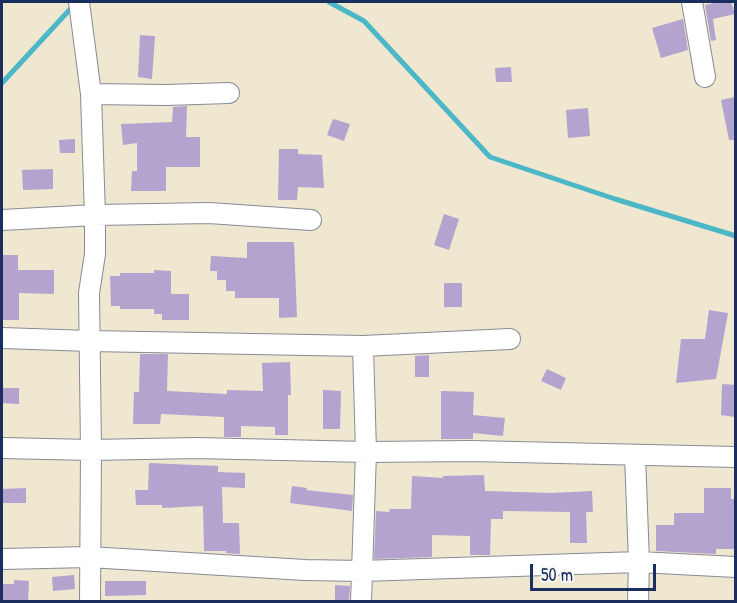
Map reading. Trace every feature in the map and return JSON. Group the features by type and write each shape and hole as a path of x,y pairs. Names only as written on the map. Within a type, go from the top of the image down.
{"street":[{"path":"79,2 91,94 95,215 95,254 89,293 90,602"},
{"path":"692,2 705,77"},
{"path":"91,94 229,93"},
{"path":"2,220 95,215 209,213 311,220"},
{"path":"2,338 363,346 510,339"},
{"path":"361,602 366,452 363,346"},
{"path":"2,448 471,451 735,457"},
{"path":"635,455 639,562 638,602"},
{"path":"2,559 89,557 305,570 361,571 639,562 735,567"}],"building":[{"path":"731,2 735,14 713,19 716,40 711,41 705,5"},
{"path":"683,19 688,50 661,58 652,28"},
{"path":"140,35 155,36 152,79 138,77"},
{"path":"511,67 512,82 496,82 495,68"},
{"path":"735,97 735,140 729,140 721,100"},
{"path":"187,106 186,137 200,137 200,167 166,167 166,191 131,191 132,171 137,171 137,143 123,145 121,124 172,122 173,107"},
{"path":"588,108 590,136 568,138 566,110"},
{"path":"333,119 350,124 344,141 327,135"},
{"path":"75,139 75,153 60,153 59,140"},
{"path":"279,149 298,149 298,154 322,155 324,188 298,187 297,200 278,200"},
{"path":"53,169 53,189 23,190 22,170"},
{"path":"444,214 459,219 449,250 434,245"},
{"path":"247,242 294,242 297,317 279,318 279,298 235,298 235,291 226,291 226,280 217,280 217,271 210,271 211,256 247,258"},
{"path":"2,255 18,255 18,270 54,270 54,294 19,293 19,320 2,320"},
{"path":"154,270 171,271 171,294 189,294 189,320 162,320 162,314 154,314 154,309 120,309 120,306 111,306 110,276 120,276 120,273 154,273"},
{"path":"444,283 462,283 462,307 444,307"},
{"path":"709,310 728,313 716,379 676,383 681,339 705,339"},
{"path":"140,354 168,354 167,391 227,394 227,390 263,391 262,363 290,362 291,395 288,395 288,435 275,435 275,427 241,426 241,437 224,437 224,417 161,414 160,424 133,424 134,392 139,392"},
{"path":"429,355 429,377 415,377 415,356"},
{"path":"547,369 566,378 561,390 541,381"},
{"path":"722,384 735,385 735,417 721,415"},
{"path":"2,388 19,388 19,404 2,403"},
{"path":"323,390 341,391 340,429 323,429"},
{"path":"441,391 474,392 473,415 505,418 503,436 473,433 473,439 441,439"},
{"path":"149,463 218,466 218,472 245,473 245,488 222,487 223,523 239,523 240,554 226,553 226,551 204,551 203,506 162,508 162,505 136,505 135,490 148,490"},
{"path":"484,475 485,491 551,493 592,491 593,512 586,512 587,543 570,543 570,512 503,511 503,519 491,519 490,555 470,555 470,536 432,535 432,557 374,559 376,511 411,509 412,476 443,478 443,476"},
{"path":"292,486 307,488 306,490 353,495 352,511 290,503"},
{"path":"26,488 26,503 2,503 2,489"},
{"path":"704,488 731,488 731,499 735,499 735,549 716,549 716,554 656,551 656,525 674,525 674,513 704,513"},
{"path":"74,575 75,589 53,591 52,577"},
{"path":"14,580 29,581 28,602 2,602 2,584 14,584"},
{"path":"105,581 146,581 146,595 105,596"},
{"path":"335,585 350,586 349,602 335,602"}],"waterway":[{"path":"329,2 364,21 490,157 736,236"},
{"path":"2,83 74,5"}]}
